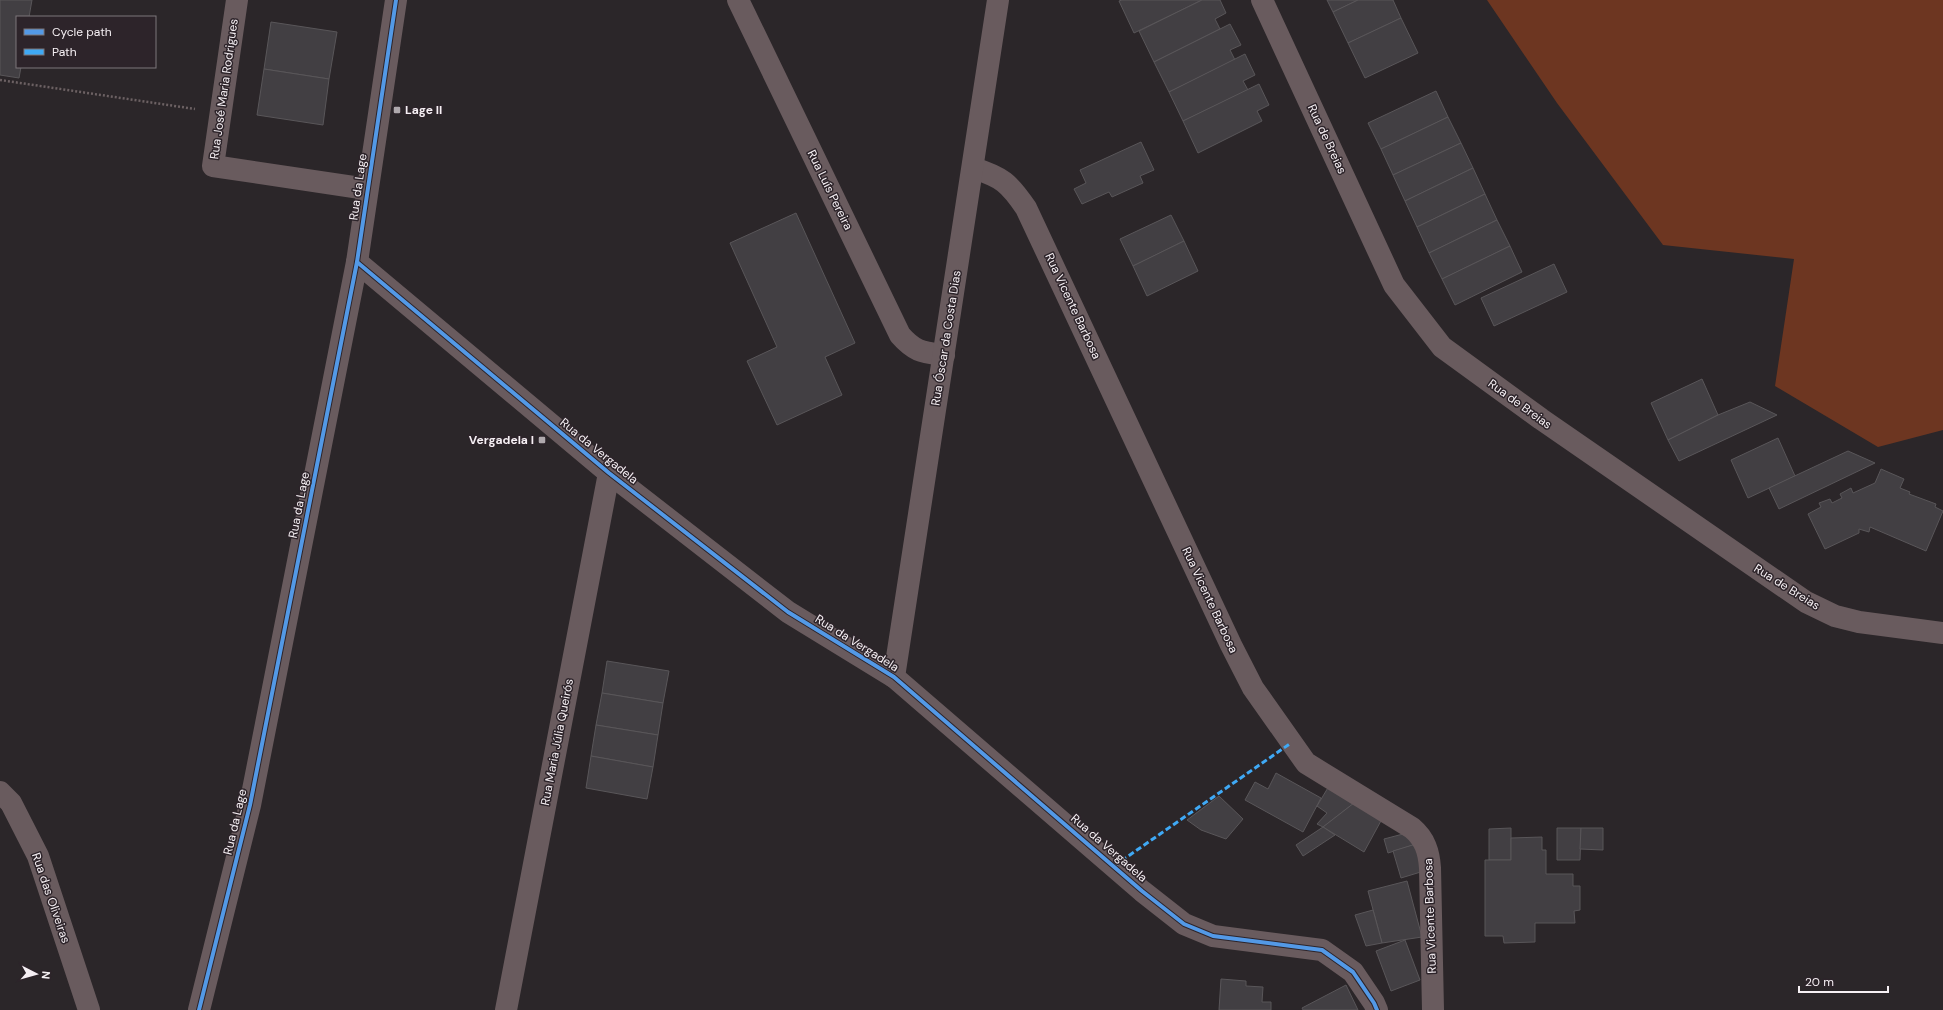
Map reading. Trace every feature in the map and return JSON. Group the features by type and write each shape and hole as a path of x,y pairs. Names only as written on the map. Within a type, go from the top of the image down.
{"street":[{"name":"Rua José Maria Rodrigues","path":"237,0 213,166 367,189"},
{"name":"Rua da Lage","path":"199,1010 250,805 357,262 396,0"},
{"name":"Rua Luís Pereira","path":"738,0 900,335 911,347 925,352 944,355"},
{"name":"Rua Óscar da Costa Dias","path":"894,677 998,0"},
{"name":"Rua de Breias","path":"1262,0 1394,285 1442,347 1541,419 1806,602 1835,616 1859,622 1943,634"},
{"name":"Rua Vicente Barbosa","path":"973,168 996,175 1014,189 1026,208 1231,645 1253,688 1306,763 1412,828 1423,840 1429,856 1431,876 1433,1010"},
{"name":"Rua da Vergadela","path":"357,262 609,473 788,612 894,677 1142,891 1184,924 1213,936 1322,950 1353,972 1374,1003 1377,1010"},
{"name":"Rua Maria Júlia Queirós","path":"506,1010 609,473"},
{"name":"Rua das Oliveiras","path":"0,792 11,803 38,856 90,1010"}],"path":[{"path":"0,80 220,112"}],"shaded area":[{"path":"1487,0 1943,0 1943,430 1878,447 1775,386 1794,259 1663,245 1557,103"}],"building":[{"path":"0,0 32,0 29,16 16,16 16,68 21,68 19,78 0,75"},
{"path":"1202,0 1134,33 1119,1"},
{"path":"1202,0 1220,0 1226,13 1215,19 1220,29 1154,62 1139,31"},
{"path":"1327,0 1358,0 1333,12"},
{"path":"1358,0 1393,0 1401,18 1348,43 1333,12"},
{"path":"1401,18 1418,53 1365,78 1348,43"},
{"path":"271,22 337,32 329,79 264,69"},
{"path":"1230,24 1241,45 1230,50 1235,60 1169,92 1154,62"},
{"path":"1245,54 1255,75 1243,81 1248,90 1183,121 1169,92"},
{"path":"264,69 329,79 323,125 257,115"},
{"path":"1259,84 1269,105 1257,111 1262,121 1198,153 1183,121"},
{"path":"1436,91 1448,117 1381,149 1368,123"},
{"path":"1448,117 1461,143 1393,175 1381,149"},
{"path":"1141,142 1154,170 1140,176 1143,183 1112,197 1109,192 1082,204 1074,189 1086,183 1080,170"},
{"path":"1461,143 1473,168 1405,201 1393,175"},
{"path":"1473,168 1485,194 1417,227 1405,201"},
{"path":"1485,194 1497,220 1429,253 1417,227"},
{"path":"796,213 855,343 825,357 842,395 777,425 747,361 777,347 730,243"},
{"path":"1171,215 1184,241 1133,266 1120,239"},
{"path":"1497,220 1510,246 1442,279 1429,253"},
{"path":"1184,241 1198,271 1147,296 1133,266"},
{"path":"1510,246 1522,272 1455,305 1442,279"},
{"path":"1554,264 1567,292 1494,326 1481,298"},
{"path":"1702,379 1718,415 1668,440 1651,403"},
{"path":"1750,402 1777,415 1679,461 1668,440 1718,415"},
{"path":"1778,438 1795,476 1748,498 1731,460"},
{"path":"1848,451 1875,463 1779,509 1769,488"},
{"path":"1881,469 1904,479 1900,488 1910,492 1909,494 1936,504 1935,507 1943,511 1926,551 1870,527 1869,532 1859,529 1859,533 1825,549 1808,514 1821,507 1819,503 1830,499 1832,503 1842,498 1840,494 1851,488 1853,493 1875,483"},
{"path":"607,661 669,671 663,703 602,693"},
{"path":"602,693 663,703 658,735 596,725"},
{"path":"596,725 658,735 653,767 591,756"},
{"path":"591,756 653,767 647,799 586,788"},
{"path":"1276,773 1321,798 1303,832 1245,800 1255,782 1268,789"},
{"path":"1329,786 1354,803 1323,827 1317,824 1327,813 1317,806"},
{"path":"1219,796 1243,819 1226,839 1201,830 1187,820"},
{"path":"1354,803 1382,819 1364,852 1323,827"},
{"path":"1323,827 1335,835 1303,856 1296,845"},
{"path":"1511,828 1511,860 1489,860 1489,829"},
{"path":"1557,828 1581,828 1580,860 1557,860"},
{"path":"1581,828 1603,828 1603,850 1580,849"},
{"path":"1403,834 1416,844 1388,853 1384,839"},
{"path":"1542,837 1542,850 1546,850 1546,874 1573,874 1573,886 1580,886 1580,910 1574,911 1575,923 1535,923 1535,942 1504,943 1503,936 1485,936 1485,860 1511,860 1511,838"},
{"path":"1416,844 1424,871 1401,878 1393,851"},
{"path":"1407,881 1422,937 1382,943 1368,891"},
{"path":"1373,910 1382,943 1366,946 1355,915"},
{"path":"1405,940 1420,980 1391,991 1376,951"},
{"path":"1221,979 1246,981 1246,986 1263,987 1262,1002 1271,1002 1271,1010 1219,1010"},
{"path":"1346,985 1358,1010 1303,1010 1302,1008"}],"marked path":[{"path":"1114,866 1291,743"}],"cycle path":[{"path":"199,1010 250,805 357,262 396,0"},
{"path":"357,262 609,473 788,612 894,677 1142,891 1184,924 1213,936 1322,950 1353,972 1374,1003 1377,1010"}],"place":[{"name":"Lage II","path":"397,110"},
{"name":"Vergadela I","path":"542,440"}]}
